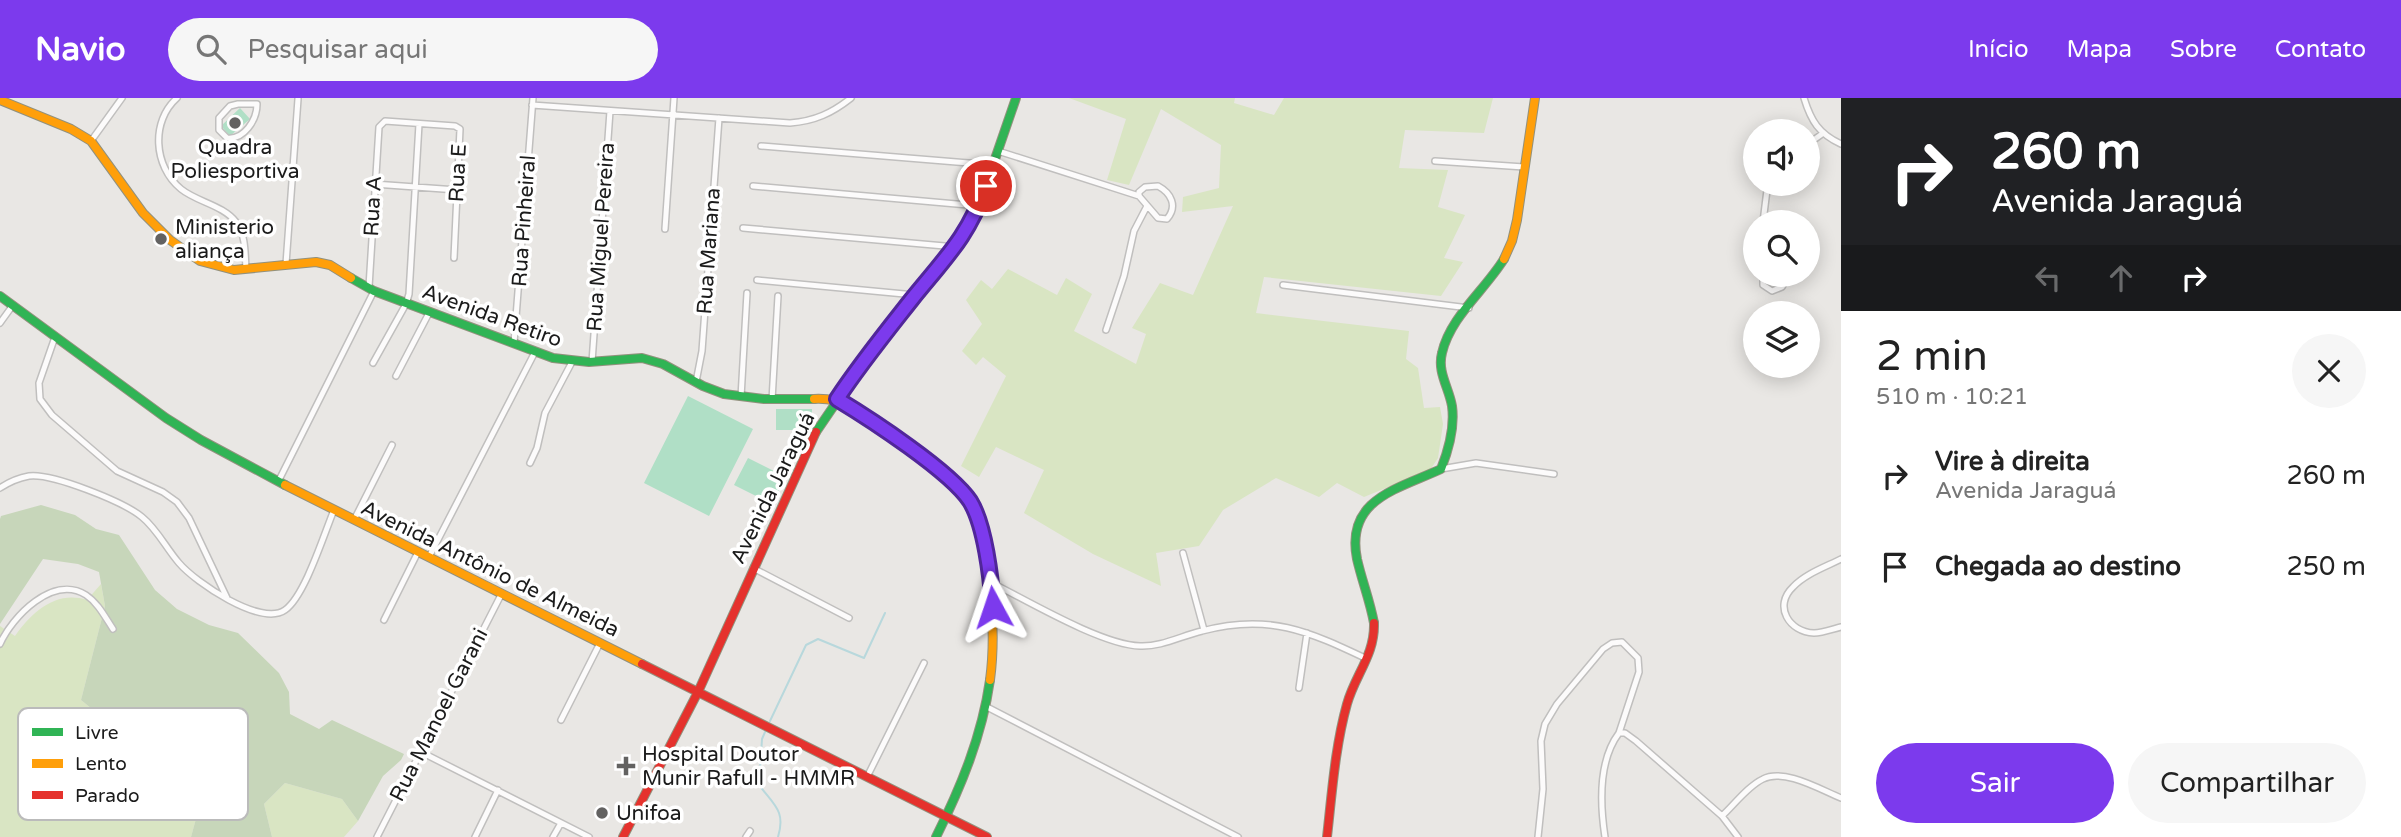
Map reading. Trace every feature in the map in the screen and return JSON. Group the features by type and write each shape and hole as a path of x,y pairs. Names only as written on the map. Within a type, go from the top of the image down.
{"street":[{"path":"91,141 121,98"},
{"path":"177,98 164,111 160,124 158,141 164,164 170,178 181,189 236,221 242,234 246,270"},
{"path":"257,104 238,104 223,111 218,122 222,135 231,139 245,132 255,117 257,104 263,98"},
{"path":"665,229 674,98"},
{"path":"532,102 610,111 806,122 822,117 851,98"},
{"name":"Avenida Jaraguá","path":"623,837 698,692 812,438 872,349 956,247 979,206 1016,98"},
{"path":"1441,469 1450,446 1453,427 1452,406 1441,366 1441,354 1447,339 1508,250 1516,225 1535,98"},
{"path":"1804,98 1813,124 1822,134 1841,144"},
{"path":"286,264 298,99"},
{"name":"Avenida Retiro","path":"0,100 61,125 91,141 143,213 170,240 201,261 217,267 246,270 316,262 330,265 372,290 429,313 535,352 572,362 649,359 721,393 772,400 837,399"},
{"name":"Rua Pinheiral","path":"514,343 532,102"},
{"name":"Rua Miguel Pereira","path":"592,362 610,111"},
{"name":"Rua Mariana","path":"696,382 702,351 719,118"},
{"name":"Rua E","path":"380,125 385,121 455,126 460,129 454,258"},
{"path":"373,362 407,304 409,294 419,124"},
{"name":"Rua A","path":"372,290 374,184 380,125"},
{"path":"761,146 993,165"},
{"path":"998,151 1139,196 1158,218 1167,219 1172,210 1171,198 1166,190 1158,186 1145,187 1139,192 1139,196"},
{"path":"1435,160 1524,167"},
{"path":"374,184 457,190"},
{"path":"753,186 979,206"},
{"path":"1106,330 1124,276 1134,231 1147,206"},
{"path":"743,228 956,247"},
{"path":"757,280 915,295"},
{"path":"1283,285 1469,308"},
{"path":"1766,287 1772,291 1782,287"},
{"path":"278,482 372,290"},
{"path":"741,397 747,293"},
{"name":"Avenida Antônio de Almeida","path":"0,296 166,418 201,440 278,482 987,837"},
{"path":"772,400 778,296"},
{"path":"0,323 13,305"},
{"path":"396,376 429,313"},
{"path":"55,337 39,383 40,398 52,415 117,471 163,492 177,502 189,518 227,598"},
{"path":"429,557 535,352"},
{"path":"530,463 537,448 545,413 572,362"},
{"path":"837,399 917,455 965,494 976,514 992,583 992,680 987,707 947,817 936,837"},
{"path":"354,520 392,445"},
{"path":"1327,837 1342,728 1352,692 1374,638 1354,541 1358,519 1365,508 1375,500 1441,469 1476,463 1554,474"},
{"path":"0,488 11,481 31,476 54,478 134,510 146,520 187,571 227,598 260,613 275,614 285,610 304,583 334,510"},
{"path":"384,620 418,552"},
{"path":"1183,552 1203,630"},
{"path":"1841,559 1792,587 1783,606 1784,615 1791,625 1799,629 1814,633 1841,627"},
{"path":"754,568 849,618"},
{"path":"992,583 1087,629 1129,645 1159,644 1203,630 1281,625 1307,633 1367,659"},
{"path":"0,644 11,624 26,608 58,590 75,590 86,595 99,606 113,629"},
{"name":"Rua Manoel Garani","path":"377,837 502,593"},
{"path":"1299,688 1307,633"},
{"path":"1538,837 1543,789 1541,741 1545,724 1557,704 1603,649 1612,643 1622,642 1637,658 1639,672 1622,733 1614,740 1602,783 1601,808 1605,837"},
{"path":"561,720 600,643"},
{"path":"867,777 924,663"},
{"path":"987,707 1238,837"},
{"path":"1622,733 1722,816 1738,837"},
{"path":"421,752 589,837"},
{"path":"1722,816 1757,783 1764,778 1779,775 1841,798"},
{"path":"475,837 498,790"},
{"path":"553,837 561,823"}],"green space":[{"path":"1069,98 1235,98 1234,103 1274,115 1284,98 1493,98 1484,133 1405,130 1399,168 1448,170 1438,207 1465,215 1444,258 1463,262 1441,296 1264,277 1256,313 1409,331 1406,359 1418,368 1424,408 1440,407 1443,424 1438,458 1430,470 1364,497 1337,483 1319,497 1276,478 1223,510 1199,546 1156,553 1161,586 1093,554 1024,513 1044,470 996,447 979,477 961,466 1006,376 983,357 976,365 962,351 982,324 966,300 981,280 992,289 1008,269 1057,295 1066,278 1092,294 1074,331 1136,364 1146,334 1132,328 1160,283 1193,295 1233,206 1182,212 1183,197 1219,188 1221,145 1161,109 1129,185 1107,180 1126,119"},
{"name":"Quadra Poliesportiva","path":"240,108 250,119 230,136 221,126"},
{"path":"688,396 753,429 709,516 644,483"},
{"path":"776,409 812,409 812,430 776,430"},
{"path":"748,458 786,477 772,504 734,485"},
{"path":"41,505 75,515 96,529 119,535 155,590 177,609 209,625 238,633 279,673 289,692 290,714 319,729 332,720 404,754 383,776 358,821 342,799 285,783 264,804 272,837 191,837 196,820 248,820 248,708 91,708 81,700 105,606 99,572 78,564 43,559 0,624 1,516"},
{"path":"101,584 105,606 81,700 91,708 18,708 18,820 196,820 191,837 0,837 0,626 15,636 37,611 46,605 65,598 87,600"},
{"path":"285,783 342,799 358,821 344,837 272,837 264,804"}],"waterway":[{"path":"770,721 806,645 818,639 864,658 885,613"},
{"path":"765,732 762,739 759,785 774,803 779,814 781,821 778,837"}],"traffic: fast":[{"path":"816,432 872,350 956,247 983,194 1016,98"},
{"path":"1374,623 1357,559 1355,539 1359,522 1367,509 1378,499 1392,490 1441,469 1453,422 1452,406 1441,367 1442,353 1452,327 1504,259"},
{"path":"351,278 374,291 553,358 589,362 642,358 663,364 724,394 764,399 814,399"},
{"path":"0,296 166,418 285,485"},
{"path":"936,837 969,761 982,721 990,680"}],"traffic: slow":[{"path":"1504,259 1517,220 1535,98"},
{"path":"0,100 71,129 91,141 143,213 170,240 200,261 234,270 316,262 330,265 351,278"},
{"path":"814,399 837,401 857,410 945,474 970,502 981,530 989,580 993,630 990,680"},
{"path":"285,485 642,664"}],"traffic: jam":[{"path":"623,837 698,692 816,432"},
{"path":"1327,837 1334,770 1343,720 1350,694 1368,655 1374,623"},
{"path":"642,664 987,837"}],"place":[{"name":"Quadra Poliesportiva","path":"235,123"},
{"name":"Ministerio aliança","path":"161,239"},
{"name":"Hospital Doutor Munir Rafull - HMMR","path":"626,766"},
{"name":"Unifoa","path":"602,813"}],"route":[{"path":"986,186 970,225 956,247 872,349 837,399 917,455 965,494 976,514 987,558 993,607"}]}
